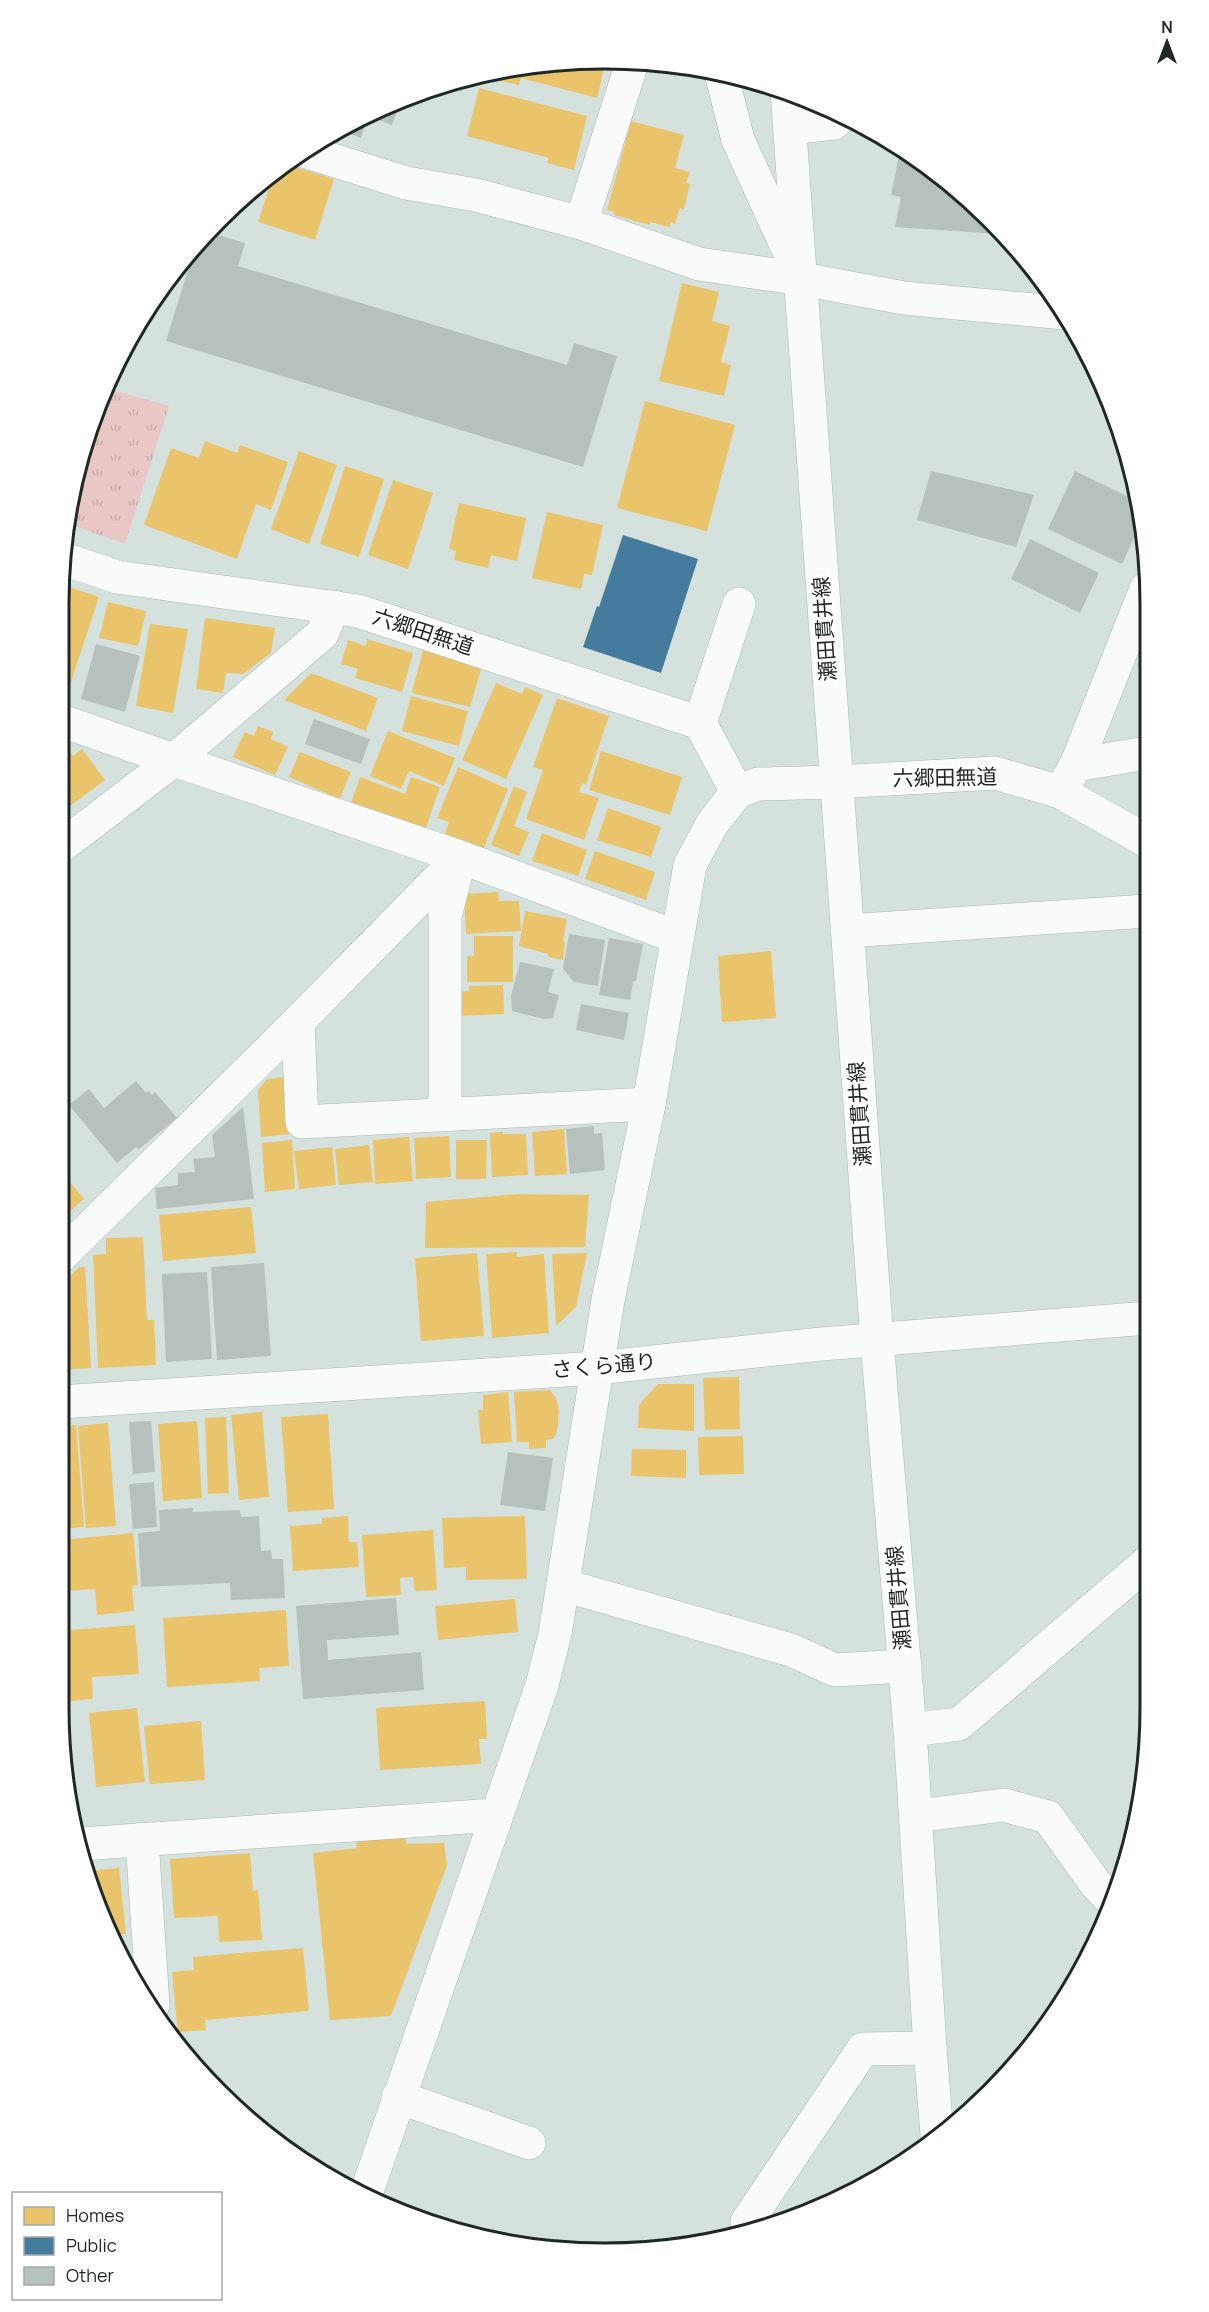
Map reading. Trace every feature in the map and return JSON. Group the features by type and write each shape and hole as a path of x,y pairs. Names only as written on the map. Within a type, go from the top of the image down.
{"street":[{"path":"581,223 630,70"},
{"path":"724,83 738,140 802,279"},
{"name":"瀬田貫井線","path":"788,101 877,1341 910,1730 936,2127"},
{"path":"790,128 835,122"},
{"path":"315,154 406,183 476,195 581,223 699,264 802,279 904,298 1053,312"},
{"name":"六郷田無道","path":"71,561 117,577 358,611 700,723"},
{"path":"368,2188 542,1684 555,1634 608,1300 649,1104 690,865 712,824 737,792 700,723 739,604"},
{"path":"1068,779 1140,604"},
{"path":"69,840 174,760 322,633 334,607"},
{"path":"69,723 460,857 678,937"},
{"path":"1068,779 1140,755"},
{"name":"六郷田無道","path":"737,792 758,784 995,773 1068,779 1140,836"},
{"path":"69,1248 298,1022 460,857"},
{"path":"444,1114 444,916 460,857"},
{"path":"847,931 1140,911"},
{"path":"298,1022 302,1122 649,1104"},
{"name":"さくら通り","path":"69,1401 597,1368 822,1344 1140,1319"},
{"path":"910,1730 959,1724 1140,1569"},
{"path":"563,1586 791,1650 835,1670 905,1666"},
{"path":"916,1816 1004,1805 1048,1817 1106,1894"},
{"path":"86,1844 495,1815"},
{"path":"142,1839 152,1994"},
{"path":"749,2223 747,2222 863,2049 930,2048"},
{"path":"398,2097 529,2143"}],"green space":[{"path":"114,390 169,406 125,544 75,526 87,466 97,432"}],"building: Homes":[{"path":"604,69 597,98 521,78 519,85 496,80 569,70"},
{"path":"479,88 587,116 574,170 547,163 549,158 467,136"},
{"path":"631,121 684,135 675,168 690,172 686,183 690,184 684,209 680,208 675,224 671,222 669,227 650,222 650,225 614,215 614,212 607,210"},
{"path":"296,167 334,179 315,240 258,222 269,188"},
{"path":"682,283 719,292 712,321 730,326 721,362 731,365 724,396 659,381"},
{"path":"645,401 735,425 707,531 617,508"},
{"path":"205,441 237,453 240,445 288,462 271,510 256,504 237,559 144,525 171,448 199,458"},
{"path":"299,451 337,465 309,544 271,529"},
{"path":"345,466 384,479 359,557 320,544"},
{"path":"393,480 433,493 408,569 368,555"},
{"path":"459,503 526,518 517,561 491,555 488,568 454,560 456,551 449,549"},
{"path":"547,512 603,525 592,575 584,574 581,589 532,578"},
{"path":"69,587 99,597 69,685"},
{"path":"108,602 146,611 138,646 99,638"},
{"path":"205,618 275,628 271,653 243,674 226,673 223,693 196,689"},
{"path":"150,624 188,629 173,713 136,706"},
{"path":"367,639 413,653 402,692 355,678 358,669 341,664 348,640 366,646"},
{"path":"423,650 482,666 470,707 412,693"},
{"path":"311,673 378,698 366,731 284,700"},
{"path":"496,683 522,694 525,687 543,695 506,779 462,760"},
{"path":"411,696 468,711 459,746 402,731"},
{"path":"557,698 609,716 586,785 582,783 579,792 599,798 584,840 526,819 543,770 533,767"},
{"path":"258,726 273,732 271,739 288,747 275,775 233,757 245,732 254,736"},
{"path":"388,731 455,758 444,786 409,771 401,789 370,776"},
{"path":"82,749 105,780 70,806 69,752 73,756"},
{"path":"601,751 682,777 670,815 589,790"},
{"path":"300,752 351,772 340,799 289,777"},
{"path":"458,767 508,789 483,850 445,834 449,822 437,818"},
{"path":"360,777 405,794 411,777 440,787 425,831 351,803"},
{"path":"514,786 527,792 514,826 529,832 519,856 491,845"},
{"path":"608,808 661,827 651,857 597,840"},
{"path":"542,833 587,850 578,876 532,861"},
{"path":"595,851 655,872 646,900 585,879"},
{"path":"498,892 499,901 519,901 521,931 466,934 464,894"},
{"path":"525,911 567,919 563,941 565,942 563,960 519,946"},
{"path":"474,936 513,936 513,982 467,982 467,956 474,956"},
{"path":"771,951 776,1018 722,1022 718,956"},
{"path":"503,985 504,1014 457,1016 456,992 469,991 469,986"},
{"path":"286,1077 291,1134 261,1137 258,1090 267,1079"},
{"path":"564,1129 567,1174 535,1176 532,1132"},
{"path":"503,1132 503,1134 526,1134 528,1175 492,1177 490,1133"},
{"path":"449,1136 451,1177 416,1179 414,1138"},
{"path":"409,1137 413,1181 375,1184 373,1140"},
{"path":"292,1140 295,1189 265,1192 262,1143"},
{"path":"456,1140 487,1140 486,1179 456,1179"},
{"path":"369,1145 373,1182 339,1185 335,1149"},
{"path":"332,1147 336,1185 299,1189 294,1151"},
{"path":"69,1181 84,1199 69,1212"},
{"path":"518,1194 589,1195 585,1247 425,1248 426,1202"},
{"path":"251,1207 256,1253 163,1261 159,1215"},
{"path":"143,1237 147,1320 154,1320 156,1365 98,1368 93,1255 106,1254 106,1238"},
{"path":"517,1252 517,1257 544,1254 549,1333 492,1338 486,1254"},
{"path":"477,1253 484,1336 421,1341 415,1258"},
{"path":"587,1253 576,1307 556,1326 552,1254"},
{"path":"79,1267 85,1267 91,1368 69,1369 69,1277"},
{"path":"739,1377 740,1429 705,1430 703,1378"},
{"path":"658,1384 694,1384 694,1431 638,1428 639,1405"},
{"path":"550,1390 556,1398 559,1411 557,1432 553,1439 546,1440 546,1448 529,1449 529,1442 517,1442 514,1392"},
{"path":"508,1392 512,1442 481,1444 478,1410 483,1410 483,1395"},
{"path":"262,1412 269,1497 239,1500 231,1415"},
{"path":"328,1414 334,1509 288,1512 281,1417"},
{"path":"226,1417 229,1493 208,1494 205,1418"},
{"path":"197,1421 202,1498 163,1501 158,1424"},
{"path":"108,1423 116,1526 86,1528 78,1426"},
{"path":"69,1425 76,1425 84,1527 69,1528"},
{"path":"743,1436 744,1474 699,1475 698,1437"},
{"path":"632,1449 686,1450 686,1478 631,1476"},
{"path":"348,1516 349,1542 357,1542 359,1567 293,1571 290,1526 322,1524 322,1518"},
{"path":"525,1516 527,1579 466,1580 466,1567 444,1568 442,1518"},
{"path":"433,1530 437,1590 415,1591 413,1577 400,1578 401,1595 366,1597 362,1535"},
{"path":"133,1533 138,1585 132,1586 134,1611 97,1615 95,1589 69,1591 69,1539"},
{"path":"515,1599 518,1632 438,1640 435,1606"},
{"path":"286,1610 289,1666 259,1668 260,1681 167,1687 163,1618"},
{"path":"135,1625 139,1674 92,1677 93,1699 69,1701 69,1630"},
{"path":"485,1701 487,1739 479,1739 481,1764 380,1770 376,1708"},
{"path":"137,1708 145,1782 96,1787 89,1713"},
{"path":"201,1721 205,1780 150,1784 144,1726"},
{"path":"405,1836 406,1844 444,1843 447,1865 391,2016 330,2020 313,1853 357,1848 356,1838"},
{"path":"250,1853 253,1891 258,1890 262,1940 219,1942 218,1916 174,1918 170,1859"},
{"path":"119,1868 126,1934 120,1935 94,1870"},
{"path":"303,1948 309,2011 205,2020 206,2030 179,2032 172,1972 194,1970 193,1957"}],"building: Public":[{"path":"623,535 698,559 661,673 583,647"}],"building: Other":[{"path":"397,111 392,125 378,120"},
{"path":"365,126 361,138 350,134"},
{"path":"899,157 958,202 990,233 895,227 901,197 891,195"},
{"path":"218,235 245,243 238,266 567,365 574,343 617,356 583,467 166,341 188,268"},
{"path":"931,471 1034,495 1016,547 917,520"},
{"path":"1075,471 1129,497 1135,535 1122,564 1048,529"},
{"path":"1030,539 1099,573 1080,613 1011,579"},
{"path":"96,644 140,656 125,712 81,699"},
{"path":"314,719 370,739 361,764 305,744"},
{"path":"569,934 605,940 598,986 574,982 563,969"},
{"path":"609,938 643,944 630,1000 599,995"},
{"path":"520,962 554,969 548,992 559,995 553,1018 544,1019 512,1011 511,996"},
{"path":"581,1004 629,1013 624,1040 576,1030"},
{"path":"136,1081 146,1093 148,1091 152,1095 155,1092 177,1118 139,1149 136,1147 117,1163 69,1105 89,1089 104,1108"},
{"path":"243,1107 254,1199 157,1209 155,1188 178,1185 178,1173 195,1172 193,1159 215,1157 212,1135"},
{"path":"594,1126 594,1134 602,1133 605,1170 570,1174 566,1129"},
{"path":"264,1263 271,1356 217,1360 211,1267"},
{"path":"207,1272 212,1359 166,1362 162,1274"},
{"path":"151,1421 155,1472 133,1474 129,1422"},
{"path":"508,1452 553,1458 545,1511 500,1505"},
{"path":"154,1482 157,1527 133,1529 129,1484"},
{"path":"193,1508 193,1512 240,1510 241,1517 259,1516 261,1551 271,1550 272,1559 283,1559 285,1598 231,1600 230,1583 141,1587 138,1533 160,1531 159,1510"},
{"path":"396,1598 399,1635 327,1640 328,1660 421,1652 424,1690 303,1699 296,1606"}]}
